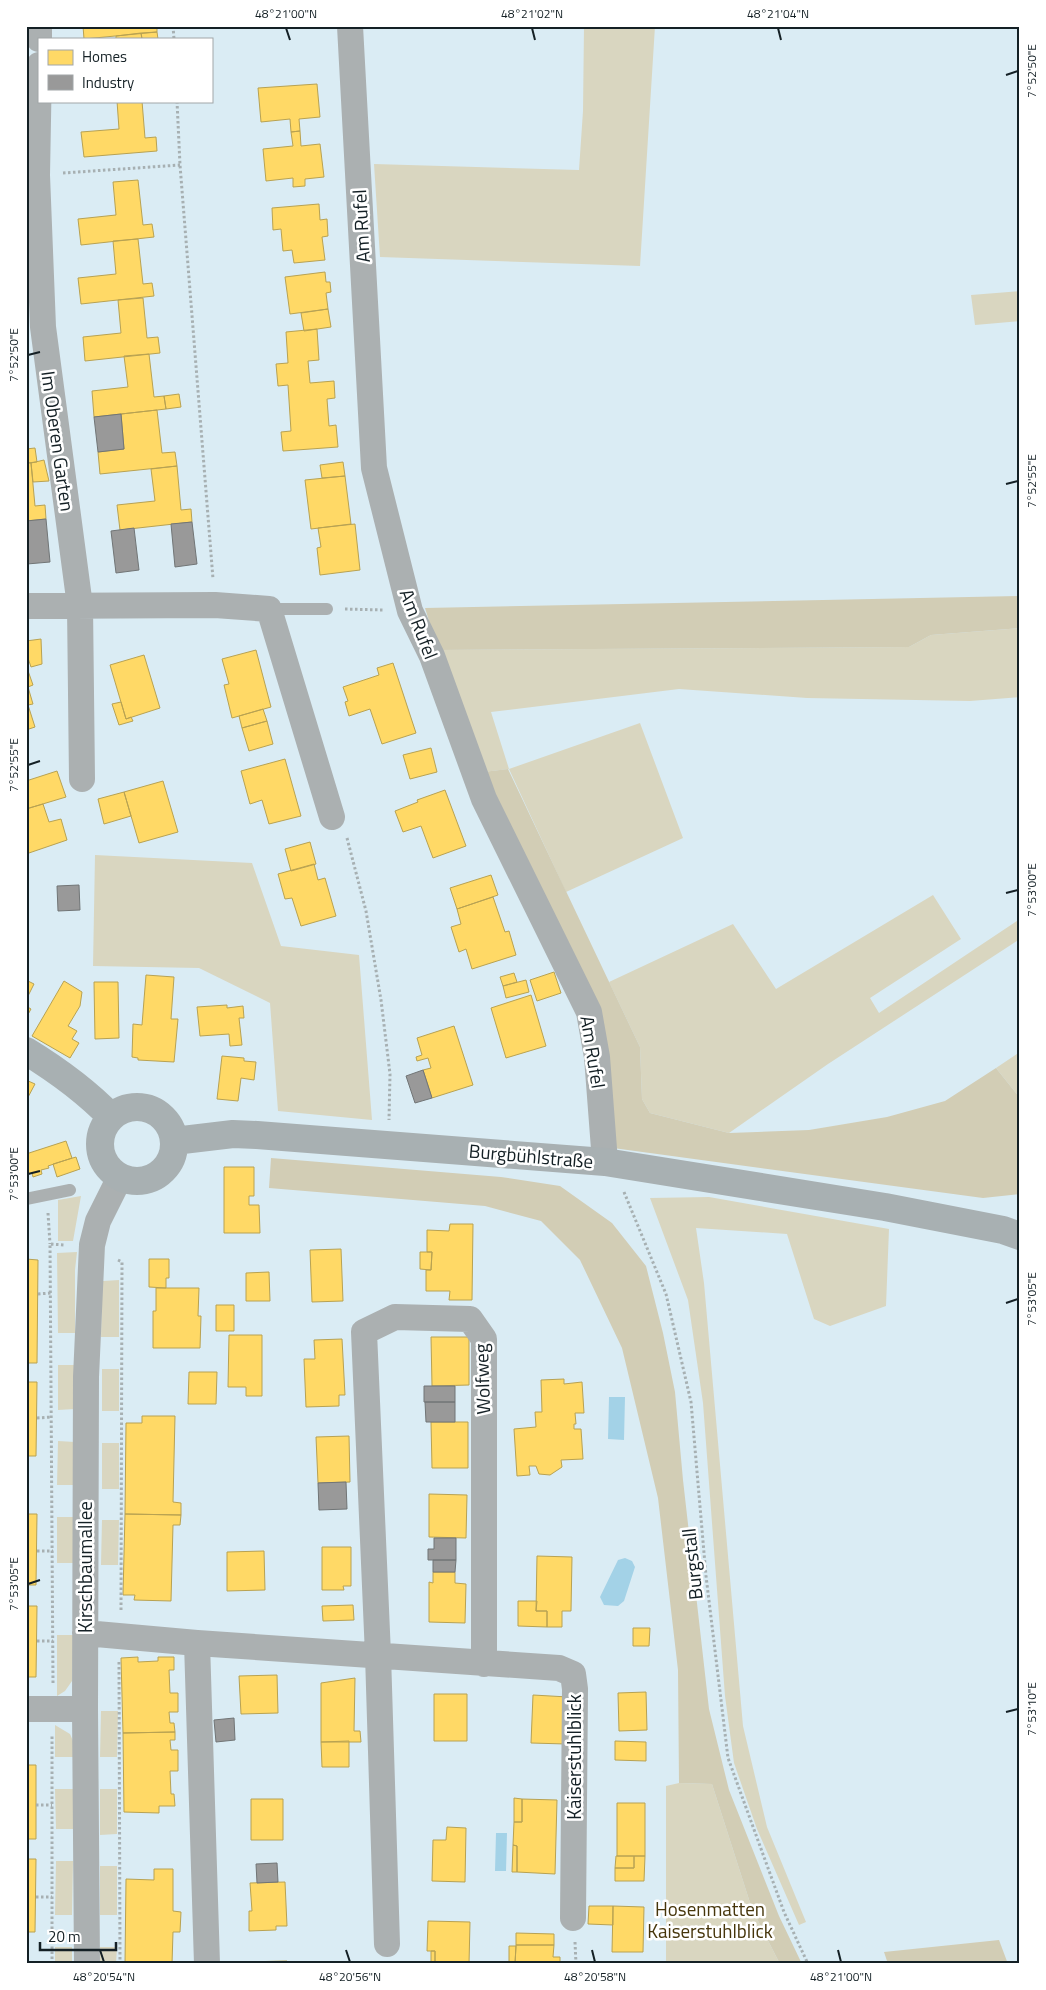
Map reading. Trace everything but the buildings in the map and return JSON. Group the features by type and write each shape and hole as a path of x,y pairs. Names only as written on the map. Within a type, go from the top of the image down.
{"street":[{"name":"Am Rufel","path":"350,26 374,468 410,610 432,656 484,799 589,1012 597,1057 605,1162"},
{"name":"Im Oberen Garten","path":"39,102 38,175 43,327 80,606 82,779"},
{"path":"26,606 215,604 268,609 332,817"},
{"path":"26,1052 53,1067 99,1104 111,1117"},
{"path":"134,1107 149,1109 160,1115 168,1123 174,1141 173,1155 163,1171 153,1178 142,1181 131,1181 120,1177 106,1164 100,1149 104,1128 111,1117 122,1110 134,1107"},
{"name":"Burgbühlstraße","path":"174,1141 233,1134 257,1134 605,1162 1014,1229"},
{"name":"Kirschbaumallee","path":"87,1964 85,1709 86,1377 92,1245 98,1221 120,1177"},
{"name":"Wolfweg","path":"378,1655 364,1332 395,1317 470,1319 484,1339 484,1664"},
{"name":"Kaiserstuhlblick","path":"85,1633 198,1643 559,1668 573,1674 575,1690 574,1918"},
{"path":"198,1643 207,1964"},
{"path":"378,1655 387,1944"},
{"path":"26,1709 85,1709"}],"lane":[{"path":"268,609 327,609"},
{"path":"26,1199 70,1190"}],"path":[{"path":"177,102 180,165 215,604"},
{"path":"38,175 180,165"},
{"path":"327,609 410,610"},
{"path":"332,817 340,814 366,911 381,1000 390,1074 389,1145"},
{"name":"Burgstall","path":"605,1162 628,1198 666,1294 691,1402 706,1576 728,1758 784,1912 808,1964"},
{"path":"47,1195 51,1293 54,1641 52,1709 52,1964"},
{"path":"50,1244 92,1245 122,1262 120,1964"},
{"path":"38,1294 51,1293"},
{"path":"37,1418 52,1417"},
{"path":"37,1551 53,1551"},
{"path":"37,1641 54,1641"},
{"path":"36,1805 52,1805"},
{"path":"36,1897 52,1897"}],"green space":[{"path":"584,26 655,26 640,266 380,257 374,164 579,170 583,111"},
{"path":"1020,291 1020,321 975,325 971,295"},
{"path":"1020,628 1020,697 970,701 807,698 679,689 491,712 509,769 483,772 438,650 909,647 931,635"},
{"path":"640,723 683,838 566,892 509,769"},
{"path":"95,855 252,863 281,946 359,955 372,1120 278,1111 270,1003 199,968 93,966"},
{"path":"933,895 961,939 870,998 879,1013 1020,919 1020,939 828,1064 729,1133 650,1113 642,1099 640,1047 609,982 733,924 776,989"},
{"path":"1020,1052 1020,1098 996,1068"},
{"path":"81,1196 73,1241 58,1241 58,1200"},
{"path":"709,1197 889,1229 886,1306 830,1326 814,1319 787,1234 696,1228 704,1283 743,1726 767,1827 806,1922 799,1925 757,1829 734,1763 725,1696 703,1403 688,1300 650,1198"},
{"path":"77,1252 75,1270 75,1333 58,1333 57,1253"},
{"path":"119,1280 119,1337 101,1337 103,1281"},
{"path":"58,1365 75,1365 75,1409 58,1410"},
{"path":"102,1369 119,1369 119,1411 102,1411"},
{"path":"58,1441 75,1442 74,1485 57,1485"},
{"path":"102,1443 119,1443 119,1489 102,1489"},
{"path":"57,1517 74,1517 74,1563 57,1563"},
{"path":"102,1520 119,1520 118,1565 101,1565"},
{"path":"57,1635 74,1635 72,1681 65,1691 57,1696"},
{"path":"101,1711 118,1711 117,1757 100,1757"},
{"path":"55,1725 70,1734 73,1741 73,1757 55,1757"},
{"name":"Hosenmatten Kaiserstuhlblick","path":"679,1783 712,1784 752,1909 780,1964 666,1964 666,1786"},
{"path":"55,1789 73,1789 73,1829 56,1829"},
{"path":"100,1789 117,1789 117,1834 100,1835"},
{"path":"56,1861 73,1861 72,1915 55,1915"},
{"path":"100,1866 117,1866 117,1915 100,1915"},
{"path":"55,1947 72,1947 72,1964 55,1964"},
{"path":"100,1947 117,1947 116,1964 100,1964"}],"shaded area":[{"path":"1020,596 1020,628 931,635 909,647 438,650 425,608"},
{"path":"508,769 640,1047 642,1099 650,1113 729,1133 809,1130 887,1117 945,1101 996,1068 1020,1098 1020,1194 983,1198 613,1148 599,1018 483,772"},
{"path":"271,1158 501,1177 560,1186 612,1223 646,1266 663,1333 675,1392 709,1709 729,1790 779,1916 802,1964 780,1964 752,1909 712,1784 679,1783 678,1670 658,1498 622,1348 580,1260 541,1221 485,1206 269,1188"},
{"path":"999,1940 1008,1964 888,1964 884,1952"}],"water":[{"path":"609,1397 625,1397 624,1440 608,1439"},
{"path":"625,1558 632,1561 635,1567 624,1601 618,1606 604,1605 600,1597 618,1560"},
{"path":"496,1833 507,1833 506,1871 495,1871"}]}
